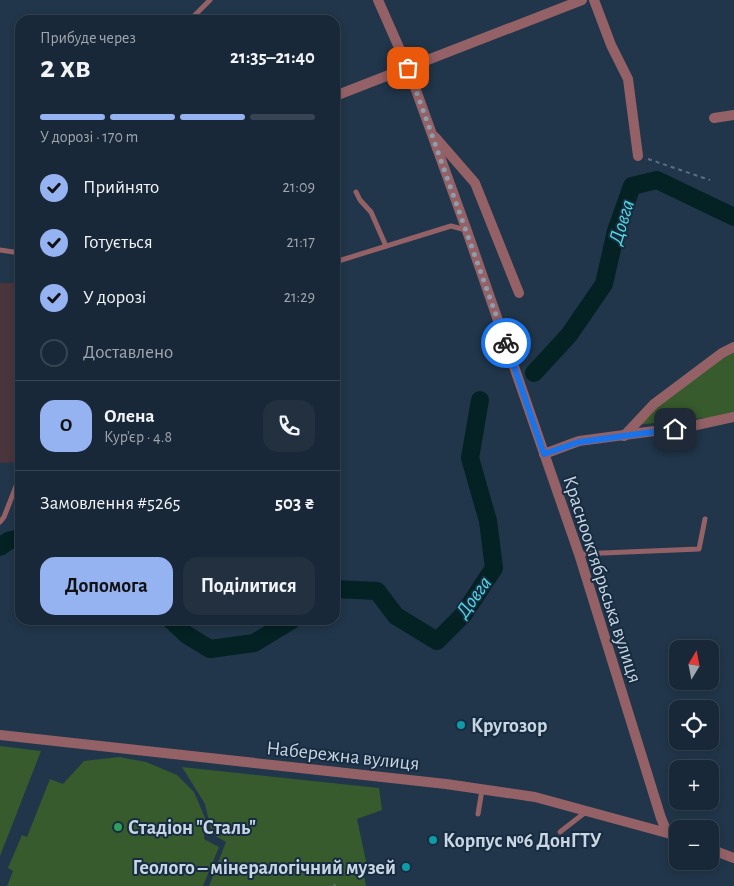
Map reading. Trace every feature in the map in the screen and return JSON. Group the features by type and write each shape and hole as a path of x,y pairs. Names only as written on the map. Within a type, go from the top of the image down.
{"street":[{"name":"Краснооктябрьська вулиця","path":"378,0 408,68 467,231 579,554 667,832"},
{"path":"340,94 582,0"},
{"path":"594,0 611,45 628,79 638,156"},
{"path":"714,118 734,114"},
{"path":"431,132 475,183 519,293"},
{"path":"624,436 654,404 722,353 734,347"},
{"path":"544,454 579,442 692,426 734,417"},
{"name":"Набережна вулиця","path":"0,735 482,788 535,797 667,832"},
{"path":"719,852 734,858"}],"lane":[{"path":"195,15 210,0"},
{"path":"356,192 360,200 372,212 386,246"},
{"path":"340,260 451,226 467,231"},
{"path":"0,250 15,252"},
{"path":"0,522 4,517 15,489"},
{"path":"579,554 699,549 705,519"},
{"path":"478,814 482,788"},
{"path":"560,832 587,811"}],"path":[{"path":"638,156 710,180"}],"shaded area":[{"path":"0,283 15,283 15,462 0,463"}],"green space":[{"path":"734,351 734,415 635,425 695,376"},
{"path":"0,746 41,751 0,856"},
{"name":"Стадіон \"Сталь\"","path":"119,757 146,762 177,775 194,792 205,818 204,839 219,847 203,886 7,886 13,871 8,868 22,835 27,837 50,779 63,784 84,761"},
{"path":"182,767 379,788 382,810 357,819 366,861 363,869 366,886 209,886 226,842 212,834 205,804"}],"waterway":[{"name":"Довга","path":"534,373 569,335 604,284 616,231 632,186 657,180 734,217"},
{"name":"Довга","path":"340,589 377,591 396,616 437,641 463,615 494,568 488,521 470,458 480,400"},
{"name":"Довга","path":"0,547 8,541 15,539"},
{"name":"Довга","path":"176,625 187,635 210,649 254,643 284,625"}],"way so far":[{"path":"408,68 506,343"}],"place":[{"name":"Кругозор","path":"461,725"},
{"name":"Стадіон \"Сталь\"","path":"118,827"},
{"name":"Корпус №6 ДонГТУ","path":"433,840"},
{"name":"Геолого – мінералогічний музей","path":"406,867"}],"route":[{"path":"506,343 544,454 579,442 675,429"}]}
